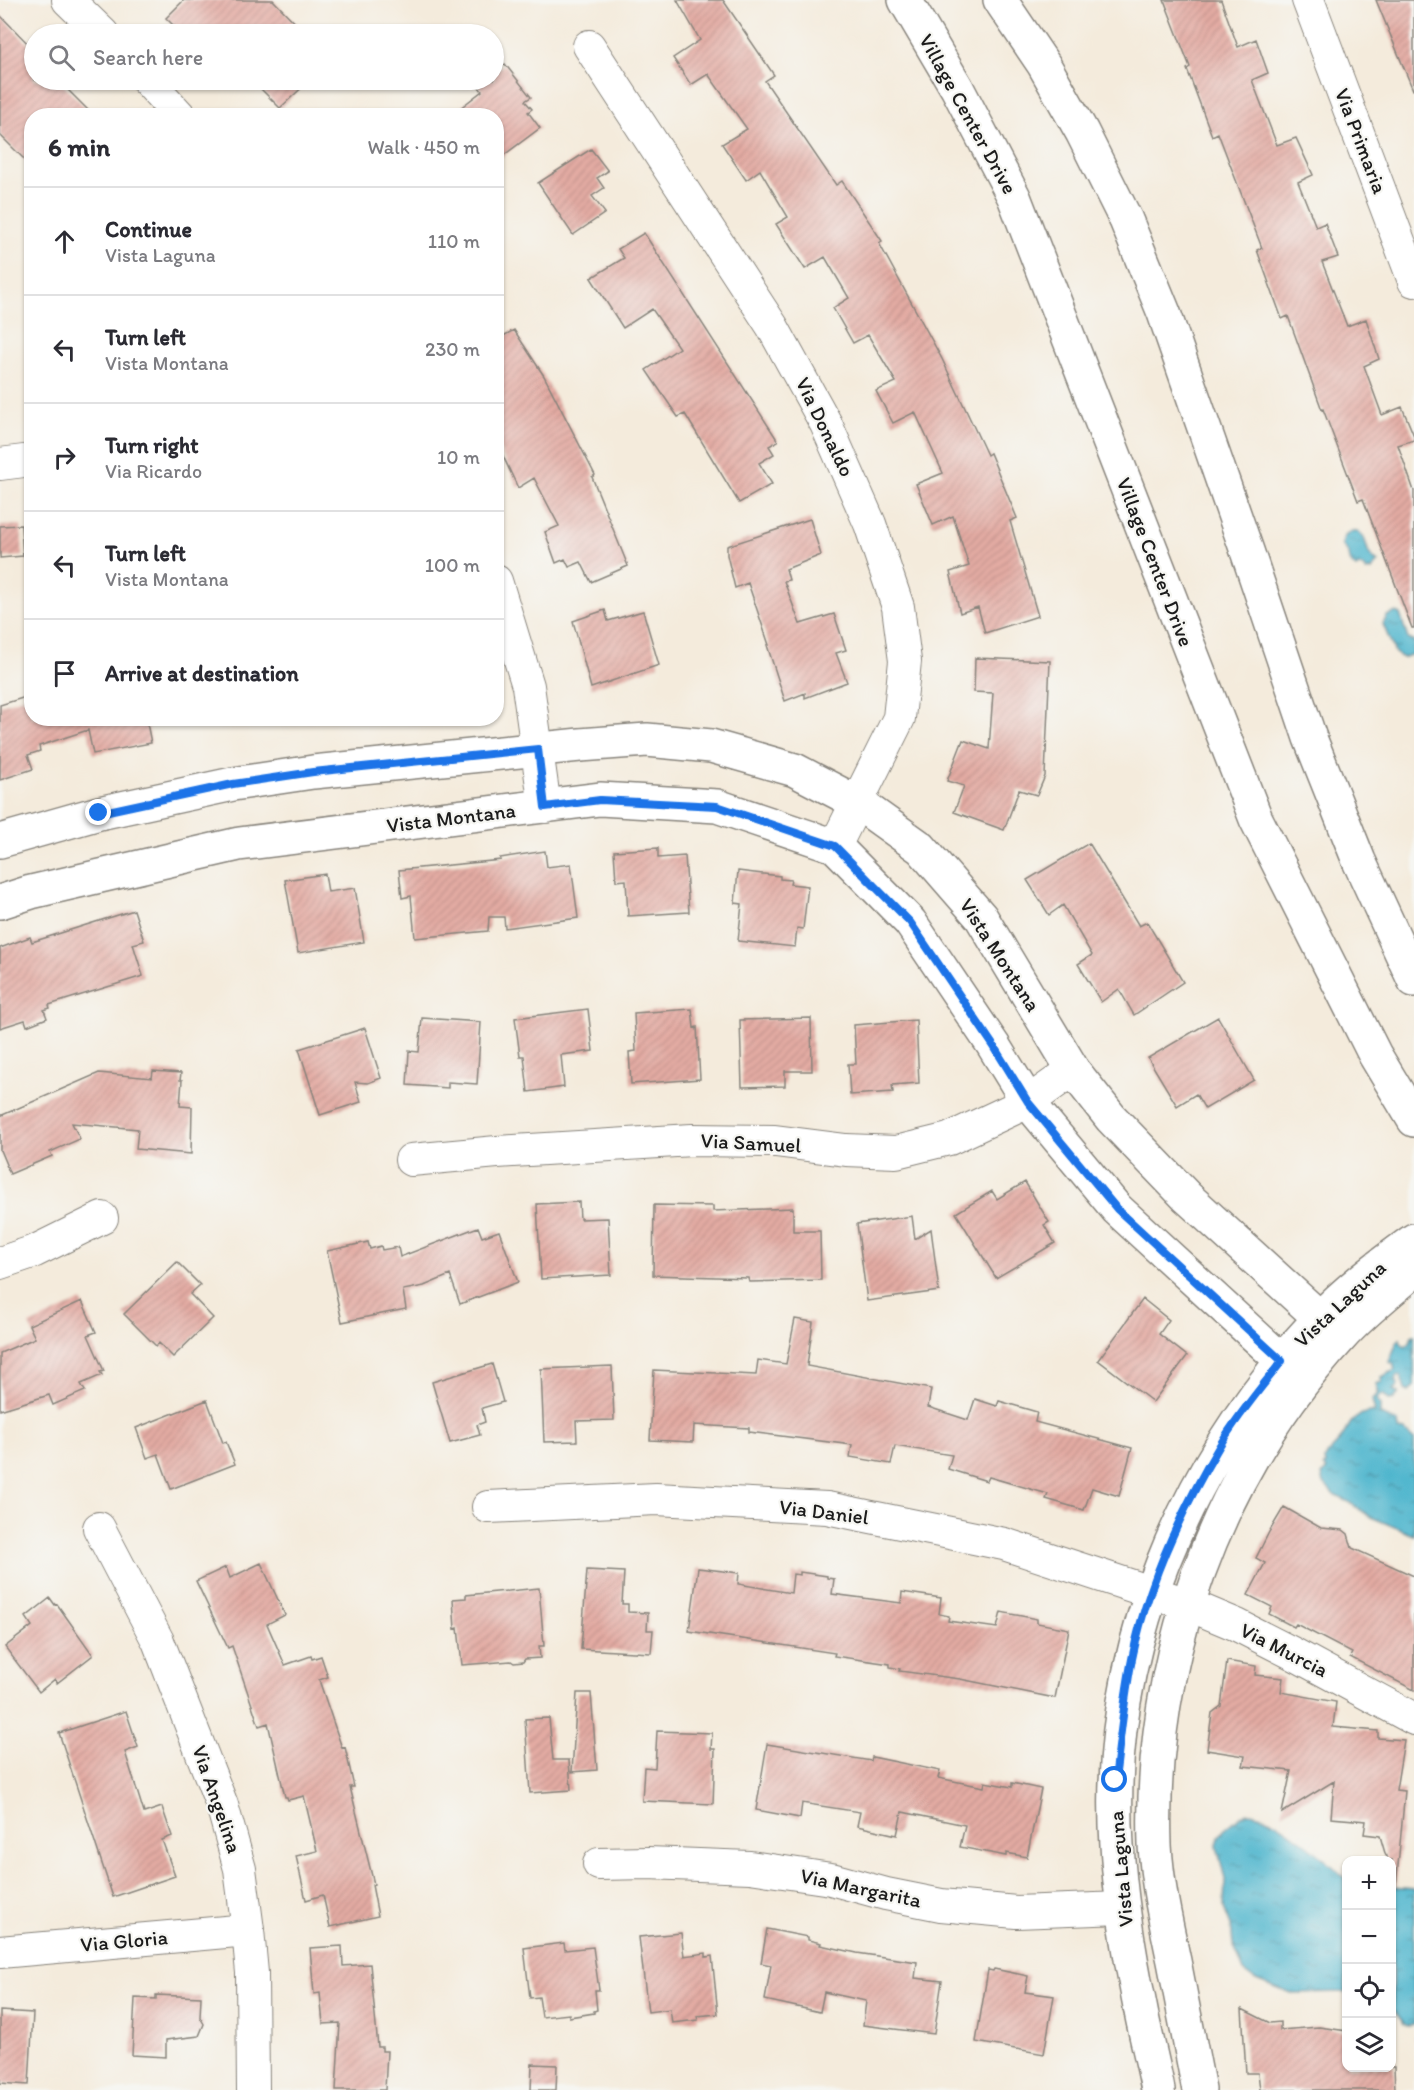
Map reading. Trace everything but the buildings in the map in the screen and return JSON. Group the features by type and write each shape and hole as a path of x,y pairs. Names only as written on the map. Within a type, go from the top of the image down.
{"street":[{"path":"68,0 93,24"},
{"name":"Village Center Drive","path":"904,0 957,88 1014,197 1256,819 1375,1056 1414,1120"},
{"path":"1000,0 1044,65 1082,132 1126,220 1164,313 1310,738 1359,861 1414,980"},
{"name":"Via Primaria","path":"1308,0 1414,281"},
{"name":"Via Donaldo","path":"588,46 772,326 826,424 870,524 897,607 905,661 899,718 835,846"},
{"path":"156,90 173,108"},
{"path":"0,464 24,461"},
{"path":"504,607 528,686 545,807"},
{"name":"Vista Montana","path":"0,841 109,810 233,784 313,772 538,749 647,740 711,746 795,770 858,803 921,848 981,917 1073,1070 1112,1118 1187,1197 1330,1327"},
{"name":"Vista Montana","path":"0,902 31,891 239,844 600,800 717,806 835,846 910,922 993,1045 1028,1102 1117,1209 1293,1371"},
{"name":"Via Samuel","path":"411,1160 497,1152 692,1140 775,1141 846,1150 896,1152 949,1139 1028,1102 1073,1070"},
{"path":"0,1263 35,1251 102,1218"},
{"name":"Vista Laguna","path":"1158,2090 1122,1908 1115,1780 1132,1657 1151,1590 1176,1530 1220,1445 1246,1406 1293,1371 1330,1327 1357,1285 1414,1240"},
{"name":"Vista Laguna","path":"1330,1327 1370,1308 1414,1271"},
{"name":"Vista Laguna","path":"1198,2090 1162,1903 1155,1845 1160,1732 1178,1633 1200,1567 1231,1497 1277,1418 1293,1371"},
{"name":"Via Daniel","path":"488,1507 656,1499 827,1508 1004,1544 1151,1590"},
{"name":"Via Angelina","path":"99,1528 158,1641 222,1804 240,1869 252,1973 254,2090"},
{"name":"Via Murcia","path":"1151,1590 1278,1646 1414,1719"},
{"name":"Via Margarita","path":"599,1864 648,1863 759,1869 831,1879 886,1894 941,1905 1016,1912 1122,1908"},
{"path":"1122,1908 1162,1903"},
{"name":"Via Gloria","path":"0,1952 248,1930"}],"water":[{"path":"1352,531 1357,531 1364,538 1370,555 1378,562 1371,570 1366,571 1359,566 1356,568 1350,562 1349,553 1342,545 1344,537"},
{"path":"1396,612 1400,614 1408,639 1414,641 1413,654 1403,658 1395,653 1383,624 1387,616"},
{"path":"1414,1335 1414,1386 1409,1392 1405,1390 1401,1377 1397,1376 1395,1380 1398,1385 1393,1390 1399,1393 1394,1399 1389,1400 1383,1394 1377,1399 1380,1404 1380,1415 1398,1422 1399,1430 1405,1431 1414,1440 1414,1535 1371,1517 1334,1495 1324,1484 1322,1475 1327,1470 1324,1466 1328,1453 1338,1443 1352,1421 1362,1414 1375,1411 1372,1400 1379,1393 1376,1384 1382,1382 1382,1377 1395,1370 1393,1363 1389,1362 1397,1342 1400,1339 1405,1347"},
{"path":"1248,1813 1259,1815 1286,1829 1342,1875 1342,1992 1289,1993 1256,1980 1244,1972 1233,1944 1231,1926 1224,1908 1225,1879 1217,1846 1224,1830 1242,1815"},
{"path":"1396,1887 1414,1889 1414,2025 1404,2024 1396,2013"}],"route":[{"path":"99,813 233,784 313,772 538,749 545,807 600,800 717,806 835,846 910,922 993,1045 1028,1102 1117,1209 1282,1361 1246,1406 1220,1445 1176,1530 1151,1590 1132,1657 1115,1780"}]}
